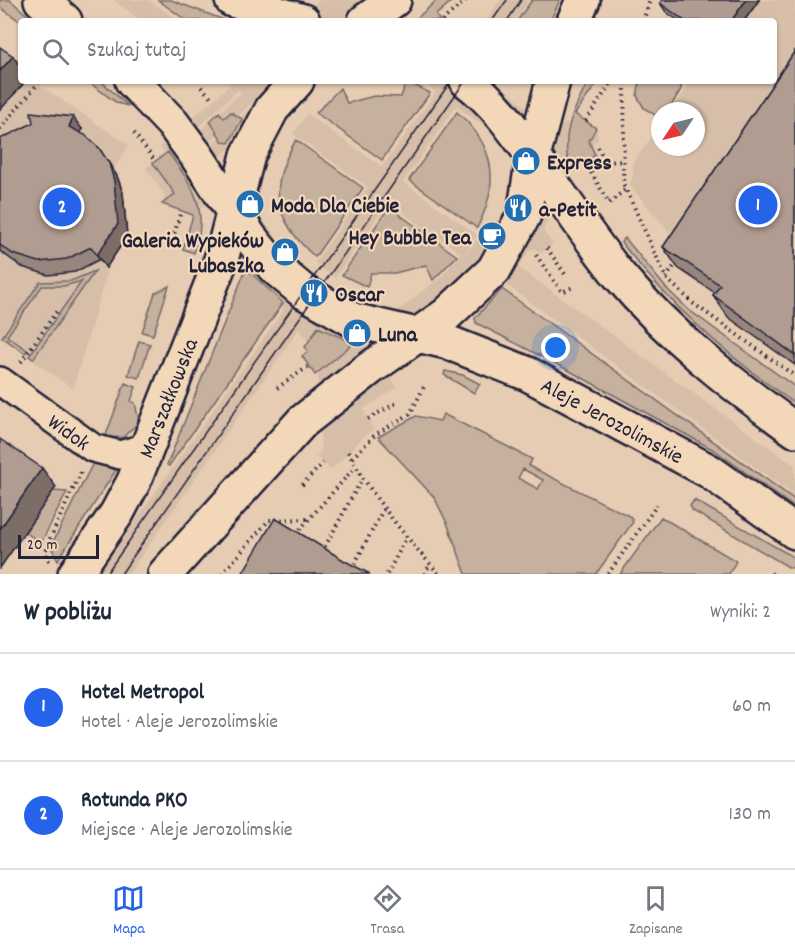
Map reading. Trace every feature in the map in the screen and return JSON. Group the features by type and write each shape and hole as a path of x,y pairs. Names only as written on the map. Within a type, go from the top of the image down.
{"main road":[{"path":"41,0 62,18"},
{"path":"232,0 293,18"},
{"path":"369,18 394,0"},
{"path":"575,18 583,0"},
{"path":"135,84 173,123 234,211"},
{"name":"Marszałkowska","path":"66,571 123,503 148,447 221,260 242,174 258,133 272,109 294,84"},
{"path":"471,84 484,94 507,120 618,273 662,322 709,366 795,430"},
{"path":"165,574 302,422 416,335 447,315 494,270 524,215 533,157 552,84"},
{"name":"Aleje Jerozolimskie","path":"234,211 250,237 274,267 304,292 353,320 475,352 538,379 709,471 795,532"}],"street":[{"name":"Widok","path":"0,381 93,448 120,455 148,447"}],"path":[{"path":"445,18 466,0"},
{"path":"644,18 650,0"},
{"path":"0,129 38,84"},
{"path":"586,121 610,84"},
{"path":"625,84 623,184 666,278 694,304 795,376"},
{"path":"201,87 212,98"},
{"path":"134,133 155,161"},
{"path":"598,147 605,162 624,161"},
{"path":"585,162 609,202 626,189"},
{"path":"171,245 182,211"},
{"path":"547,248 567,277"},
{"path":"535,254 562,292 573,287"},
{"path":"666,278 679,259"},
{"path":"21,362 57,311"},
{"path":"277,388 309,366"},
{"path":"352,458 376,434 410,414 424,387"},
{"path":"368,419 398,402"},
{"path":"348,452 362,479 407,537 440,574"},
{"path":"302,485 323,463"},
{"path":"296,534 356,467"},
{"path":"66,571 47,558 47,545 83,468"},
{"path":"320,555 362,479"},
{"path":"608,574 657,505"},
{"path":"351,570 384,508"},
{"path":"222,574 269,520 310,519"},
{"path":"387,574 407,537"},
{"path":"425,574 430,564"}],"shaded area":[{"path":"0,0 10,0 31,18 18,18 18,20 0,7"},
{"path":"113,0 149,0 175,18 138,18"},
{"path":"158,0 171,0 219,18 183,18"},
{"path":"320,0 374,0 401,18 299,18"},
{"path":"437,0 453,0 436,15 438,18 417,18"},
{"path":"500,0 529,0 517,18 488,18"},
{"path":"532,0 560,0 551,18 519,18"},
{"path":"666,0 795,0 795,365 720,296 678,268 688,253 629,185 633,176 633,162 651,138 651,156 705,156 705,102 677,102 690,84 777,84 777,18 674,18 665,5"},
{"path":"0,58 18,78 18,84 38,84 129,145 114,169 123,193 122,220 73,389 0,337"},
{"path":"91,84 104,84 128,106 117,103"},
{"path":"229,84 273,84 205,146 206,149 278,84 298,84 218,159 332,312 371,332 444,274 461,253 388,202 335,278 315,263 368,187 293,134 307,114 382,167 436,92 425,84 498,84 516,98 546,131 573,121 577,115 596,127 598,140 591,145 597,154 575,168 572,161 557,166 553,208 543,231 553,244 541,253 534,248 529,251 518,267 795,466 795,496 504,283 510,275 390,375 397,388 363,409 374,430 366,434 331,470 316,457 321,452 318,371 312,372 304,359 316,351 299,329 129,574 98,574 284,309 204,204 194,215 162,204 165,195 146,168 165,154 160,147","holes":["238,90 241,93 194,136 196,129","456,106 500,137 512,154 517,173 511,205 507,213 489,225 465,255 477,235 403,182"]},
{"path":"405,84 412,84 430,93 382,160 316,113 340,88 347,103 374,96 401,97"},
{"path":"588,84 596,84 575,114 596,128 589,141 595,155 571,171 566,147 567,135 578,103"},
{"path":"639,84 682,84 673,102 651,102 651,112 644,108 637,96"},
{"path":"219,112 224,118 231,112 242,119 229,143 223,142 210,121"},
{"path":"457,112 480,138 487,152 490,166 489,196 477,228 409,180"},
{"path":"296,140 363,188 315,257 291,230 279,203 278,188 281,173"},
{"path":"168,152 185,176 196,199 200,223 194,253 183,249 193,215 162,204 175,194 153,163"},
{"path":"389,207 457,256 433,280 426,265 395,273 371,273 367,287 342,275"},
{"path":"625,238 666,288 689,310 795,387 795,404 724,349 680,309 621,242"},
{"path":"248,270 283,303 169,466 167,465 245,271"},
{"path":"95,271 33,359 29,356 82,281 64,286 42,286 7,336 27,350 25,353 2,337 40,282 71,281"},
{"path":"169,286 153,335 142,332 155,293"},
{"path":"502,289 795,500 795,508 714,450 568,370 476,323 475,318"},
{"path":"318,327 349,341 351,345 315,375 302,356 308,352 305,347"},
{"path":"139,341 150,344 139,378 128,375"},
{"path":"445,371 463,375 480,384 474,393 444,375"},
{"path":"125,383 136,387 131,401 135,403 139,422 123,437 105,438"},
{"path":"443,414 532,459 529,466 631,517 633,522 596,574 466,574 447,523 434,497 378,437 416,416 440,421","holes":["523,469 543,480 538,489 518,478"]},
{"path":"94,461 116,467 116,470 58,560 52,549 53,542"},
{"path":"53,491 67,492 41,543 25,532"},
{"path":"694,500 795,558 795,567 790,568 693,511 690,506"},
{"path":"661,517 736,561 729,574 620,574"}],"building":[{"path":"662,0 746,0 733,18 681,18 660,3"},
{"path":"0,47 13,56 0,71"},
{"path":"795,51 795,355 713,295 720,285 663,247 773,84 777,84 777,78"},
{"path":"31,112 73,117 69,127 85,135 99,148 109,163 114,181 118,224 97,255 91,247 67,259 39,262 13,254 0,245 0,139 33,123"},
{"path":"0,439 42,468 0,529"},
{"path":"275,518 345,561 370,574 242,574"}],"tram line":[{"path":"494,18 507,0"},
{"path":"509,18 521,0"},
{"path":"106,574 449,84"},
{"path":"121,574 463,84"}],"place":[{"name":"Express","path":"526,161"},
{"name":"Moda Dla Ciebie","path":"250,204"},
{"name":"Hotel Metropol","path":"758,205"},
{"name":"Rotunda PKO","path":"62,207"},
{"name":"a-Petit","path":"518,208"},
{"name":"Hey Bubble Tea","path":"492,236"},
{"name":"Galeria Wypieków Lubaszka","path":"285,252"},
{"name":"Oscar","path":"314,293"},
{"name":"Luna","path":"357,333"}]}
